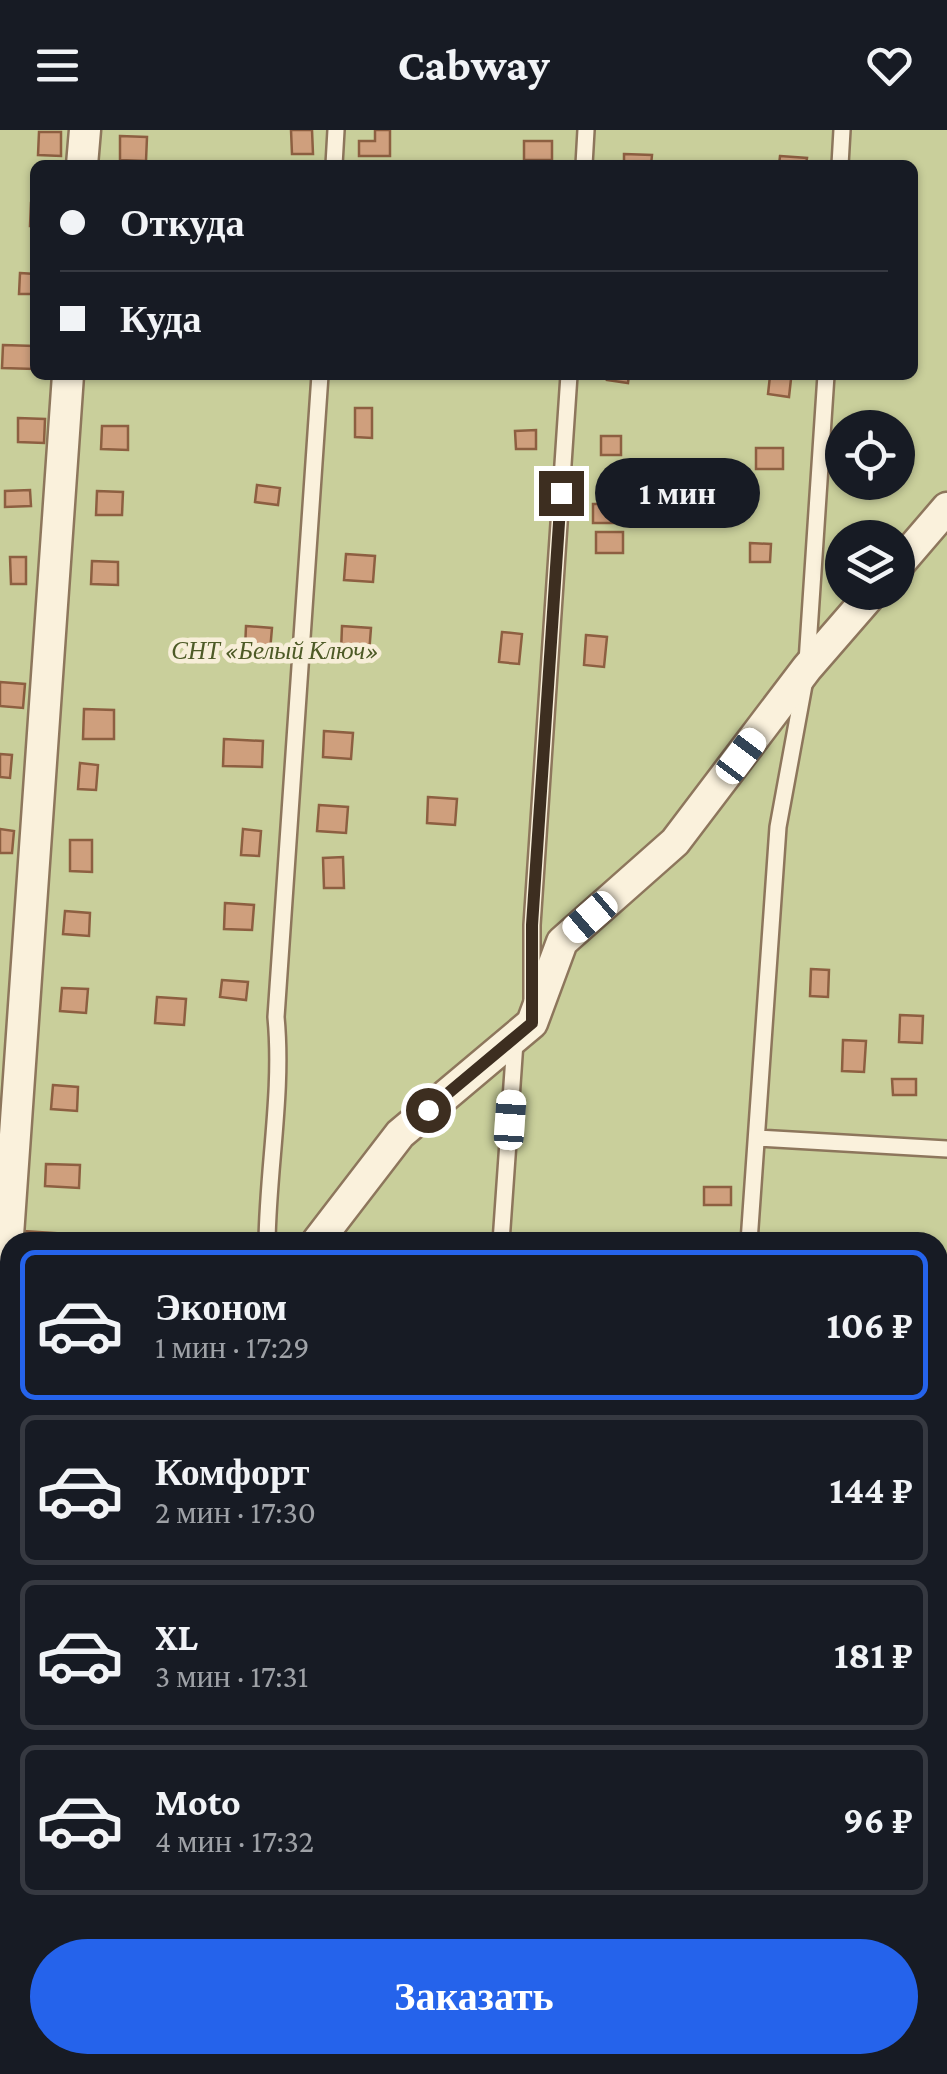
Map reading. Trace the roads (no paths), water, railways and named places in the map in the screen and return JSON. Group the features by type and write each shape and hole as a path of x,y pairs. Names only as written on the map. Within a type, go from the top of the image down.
{"street":[{"path":"82,160 85,130"},
{"path":"8,1232 68,380"},
{"path":"915,545 947,508"},
{"path":"325,1232 400,1134 524,1030 562,942 676,842 806,668 857,610"}],"lane":[{"path":"334,160 336,130"},
{"path":"584,160 586,130"},
{"path":"840,160 842,130"},
{"path":"266,1232 280,1063 276,1016 320,380"},
{"path":"502,1232 524,1030 569,380"},
{"path":"751,1232 778,826 806,668 826,380"},
{"path":"756,1138 947,1149"}],"park label":[{"name":"СНТ «Белый Ключ»","path":"275,650"}]}
